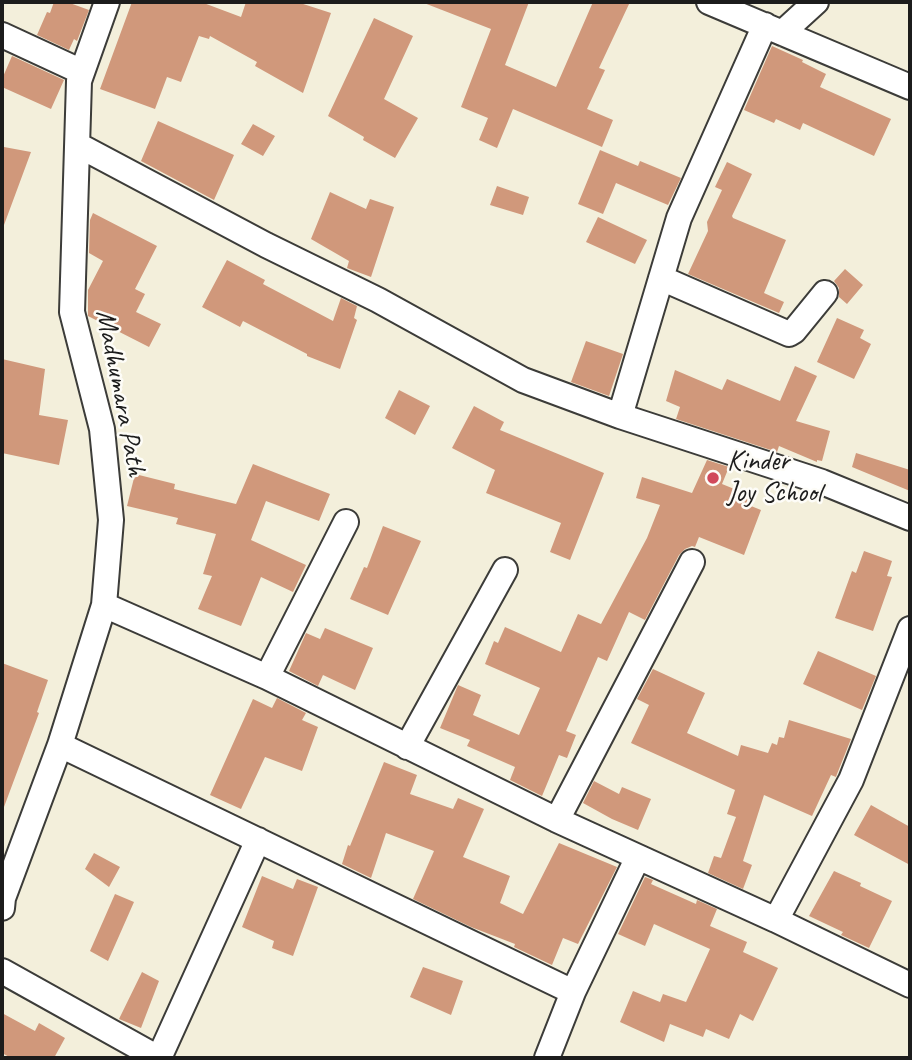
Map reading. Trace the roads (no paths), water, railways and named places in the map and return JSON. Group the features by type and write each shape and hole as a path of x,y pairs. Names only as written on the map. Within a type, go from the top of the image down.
{"street":[{"name":"Madhumara Path","path":"2,908 3,898 60,745 104,605 111,520 102,429 72,312 79,81 107,2"},
{"path":"709,2 910,87"},
{"path":"620,416 679,218 774,29 816,2"},
{"path":"2,35 82,72"},
{"path":"78,145 266,245 378,300 523,380 620,416 822,482 910,517"},
{"path":"661,278 789,334 825,293"},
{"path":"267,677 346,522"},
{"path":"557,820 692,562"},
{"path":"407,747 505,570"},
{"path":"104,605 267,677 557,820 776,920 910,985"},
{"path":"776,920 851,780 910,629"},
{"path":"60,745 573,992"},
{"path":"2,971 158,1058 258,840"},
{"path":"547,1058 573,992 638,857"}],"place":[{"name":"Kinder Joy School","path":"713,478"}]}
